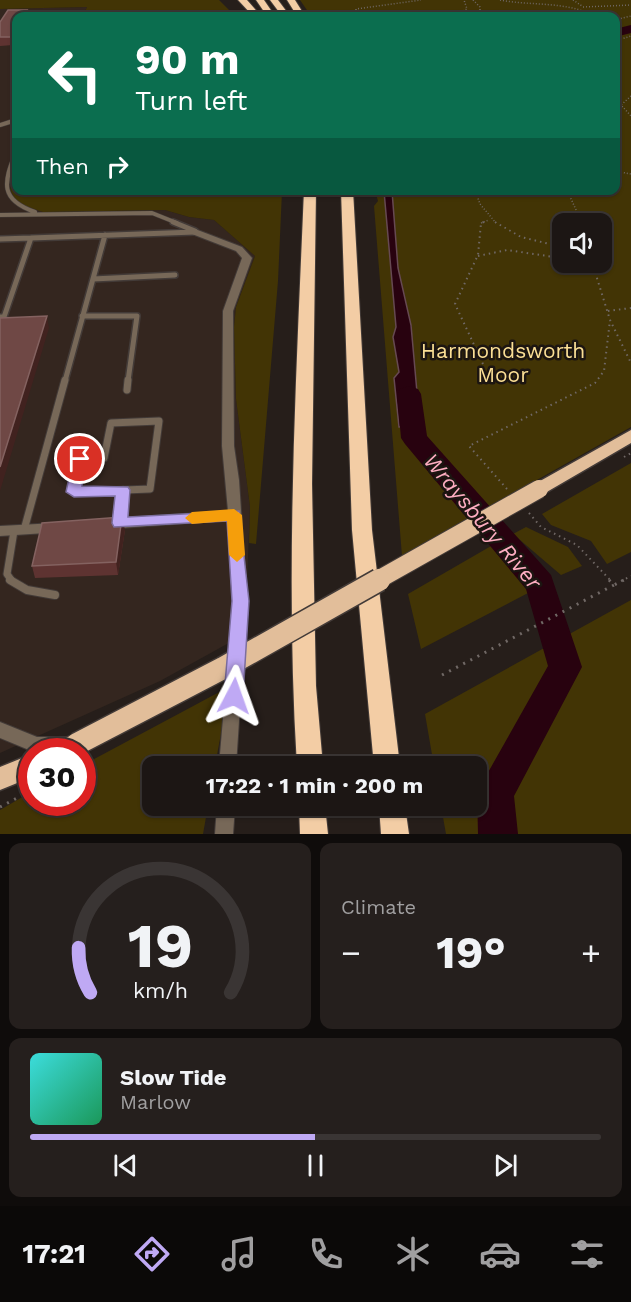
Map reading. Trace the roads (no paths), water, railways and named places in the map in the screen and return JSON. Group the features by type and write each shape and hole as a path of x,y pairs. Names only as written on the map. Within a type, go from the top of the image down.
{"highway":[{"path":"242,0 252,12"},
{"path":"309,756 304,686 302,484 310,195"},
{"path":"347,195 363,530 386,756"},
{"path":"87,738 223,668 631,436"},
{"path":"0,779 18,771"},
{"path":"313,816 314,834"},
{"path":"393,816 395,834"}],"street":[{"path":"195,232 239,249 247,258 228,310 228,446 233,480 240,601 229,756"},
{"path":"96,525 234,515"},
{"path":"13,531 72,527"},
{"path":"0,730 18,739"},
{"path":"224,834 225,816"}],"lane":[{"path":"12,162 3,183 5,192 14,204 41,214"},
{"path":"7,215 14,204"},
{"path":"0,215 152,213 195,232"},
{"path":"0,239 195,232"},
{"path":"55,596 26,590 10,580 7,574 13,531 82,316 105,235"},
{"path":"0,317 3,317 32,238"},
{"path":"93,279 175,275"},
{"path":"82,316 137,316 126,390"},
{"path":"159,421 150,489 123,490 74,492 80,459 104,458 111,423 159,421"},
{"path":"120,523 123,490"}],"waterway":[{"name":"Wraysbury River","path":"620,32 631,29"},
{"name":"Wraysbury River","path":"409,394 414,438 540,584 565,667 495,794 498,834"}],"park label":[{"name":"Harmondsworth Moor","path":"503,363"}]}
